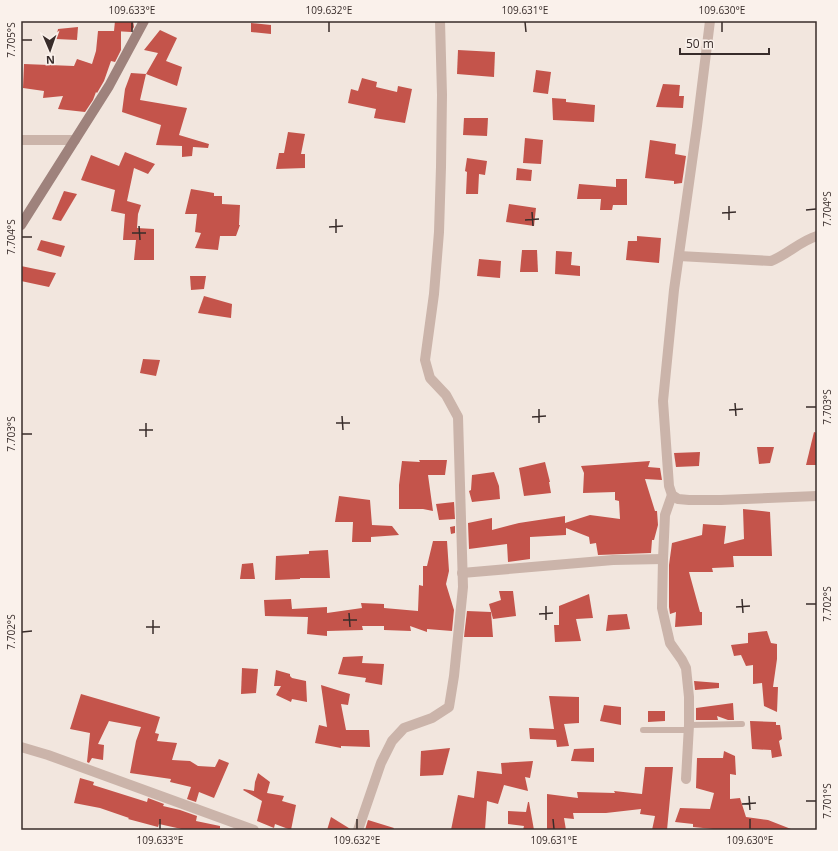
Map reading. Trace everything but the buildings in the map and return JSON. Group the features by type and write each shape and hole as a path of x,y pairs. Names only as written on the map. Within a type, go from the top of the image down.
{"main road":[{"path":"21,225 109,86 144,21"}],"street":[{"path":"358,830 381,763 392,741 404,728 432,718 449,707 454,676 462,587 458,417 446,395 430,378 425,360 434,294 439,218 442,95 440,21"},
{"path":"710,21 674,290 663,401 669,486 672,494 678,499 689,500 817,496"},
{"path":"21,140 74,140"},
{"path":"679,256 771,261 781,257 817,236"},
{"path":"672,494 665,515 662,608 670,642 686,668 689,697 686,779"},
{"path":"462,573 613,560 663,559"},
{"path":"21,746 254,830"}],"lane":[{"path":"643,730 742,724"}]}
